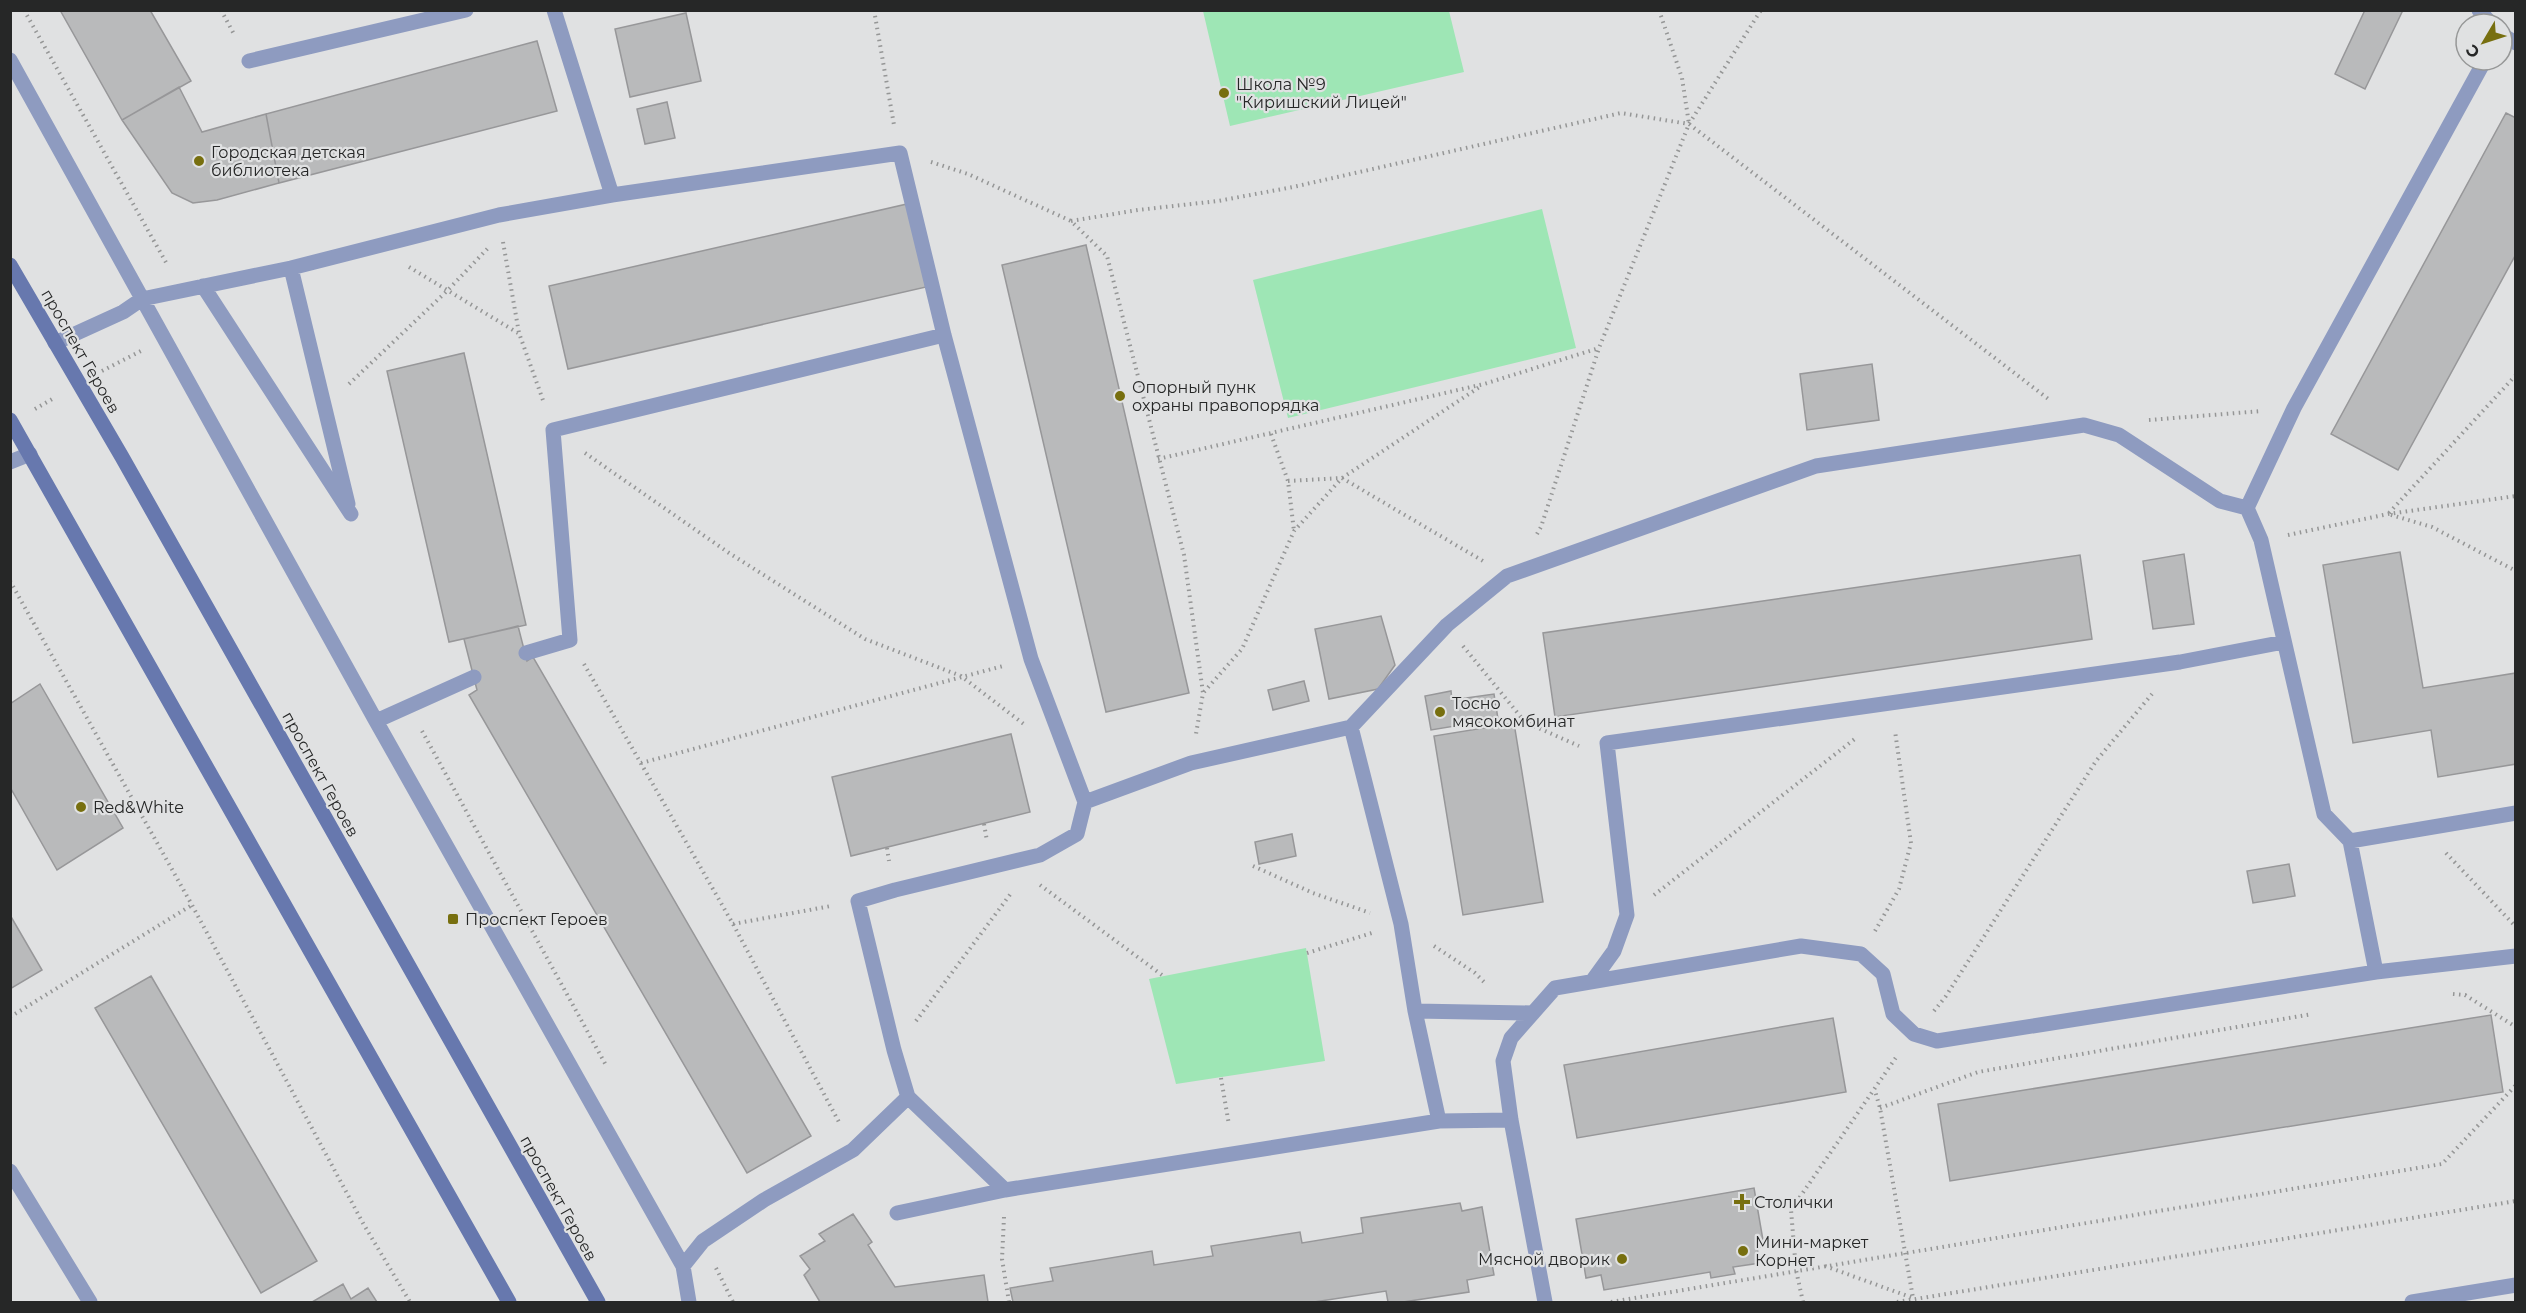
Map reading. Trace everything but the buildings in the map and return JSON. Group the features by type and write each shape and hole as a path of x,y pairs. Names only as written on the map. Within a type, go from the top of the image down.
{"main road":[{"name":"проспект Героев","path":"10,265 128,468 598,1302"},
{"path":"10,420 509,1302"}],"street":[{"path":"249,61 466,10"},
{"path":"554,10 612,195"},
{"path":"10,60 376,720 683,1266 689,1302"},
{"path":"2376,972 2350,841 2324,814 2261,540 2247,508 2294,408 2478,72"},
{"path":"55,343 123,312 142,298 291,268 499,215 612,195 900,153 944,335 1031,659 1085,802 1077,834 1040,855 858,901 894,1050 908,1097 1005,1190"},
{"path":"203,286 351,514 291,268"},
{"path":"526,654 570,640 553,430 944,335"},
{"path":"1085,802 1191,763 1351,727 1447,625 1507,576 1816,466 2084,425 2119,435 2220,501 2247,508"},
{"path":"10,462 30,454"},
{"path":"1593,980 1614,951 1627,915 1607,743 2180,662 2284,642"},
{"path":"376,720 474,677"},
{"path":"1351,727 1401,924 1415,1011 1439,1121"},
{"path":"2350,841 2516,813"},
{"path":"1545,1302 1511,1120 1503,1061 1511,1038 1555,988 1801,946 1862,954 1883,974 1893,1014 1914,1034 1937,1041 2376,972 2516,956"},
{"path":"1415,1011 1533,1014"},
{"path":"683,1266 703,1241 764,1200 853,1150 908,1097"},
{"path":"897,1213 1005,1190 1439,1121 1511,1120"},
{"path":"12,1177 90,1302"},
{"path":"2412,1302 2516,1285"}],"path":[{"path":"24,10 181,290"},
{"path":"874,10 900,153 968,174 1071,221 1107,256 1184,555 1203,693 1191,763"},
{"path":"1659,10 1682,78 1689,124"},
{"path":"1536,535 1541,527 1599,348 1689,124 1761,10"},
{"path":"1071,221 1138,210 1218,201 1293,187 1621,113 1689,124 2084,425"},
{"path":"499,215 519,333 553,430 729,553 865,639 961,676 1025,725 1051,713"},
{"path":"348,385 448,290 502,234"},
{"path":"376,246 519,333"},
{"path":"1158,459 1484,384 1599,348"},
{"path":"2388,514 2516,375"},
{"path":"1203,693 1242,649 1294,531 1342,478 1484,384"},
{"path":"2142,420 2294,408"},
{"path":"1270,434 1288,481 1294,531"},
{"path":"1288,481 1342,478 1507,576"},
{"path":"2261,540 2388,514 2516,496"},
{"path":"2388,514 2432,527 2516,571"},
{"path":"10,581 192,905 364,1225 410,1302"},
{"path":"1447,625 1525,722 1576,746 1607,743"},
{"path":"570,640 733,924 853,1150"},
{"path":"641,763 1031,659"},
{"path":"1803,1302 1796,1270 1791,1210 1914,1034 1946,996 2096,761 2180,662"},
{"path":"1862,954 1899,889 1911,843 1892,710 1904,701"},
{"path":"408,706 610,1074"},
{"path":"1627,915 1864,732"},
{"path":"2423,828 2516,927"},
{"path":"894,1050 1040,855"},
{"path":"1253,867 1313,893 1401,924 1475,973 1515,1013"},
{"path":"1026,874 1162,975"},
{"path":"733,924 858,901"},
{"path":"10,1017 192,905"},
{"path":"1307,953 1401,924"},
{"path":"2447,993 2465,995 2516,1027"},
{"path":"1880,1108 1978,1071 2320,1012"},
{"path":"1221,1078 1234,1153"},
{"path":"1611,1302 2442,1164 2516,1085"},
{"path":"1874,1090 1880,1108 1913,1298"},
{"path":"1005,1190 1002,1259 1009,1302"},
{"path":"1897,1302 2516,1201"},
{"path":"1823,1265 1913,1298"}],"green space":[{"path":"1203,11 1449,11 1464,72 1230,126"},
{"path":"1542,209 1576,348 1288,418 1253,280"},
{"path":"1306,948 1325,1061 1176,1084 1149,979"}],"place":[{"name":"Школа №9 \"Киришский Лицей\"","path":"1224,93"},
{"name":"Городская детская библиотека","path":"199,161"},
{"name":"Опорный пунк охраны правопорядка","path":"1120,396"},
{"name":"Тосно мясокомбинат","path":"1440,712"},
{"name":"Red&White","path":"81,807"},
{"name":"Проспект Героев","path":"453,919"},
{"name":"Столички","path":"1742,1202"},
{"name":"Мини-маркет Корнет","path":"1743,1251"},
{"name":"Мясной дворик","path":"1622,1259"}]}
